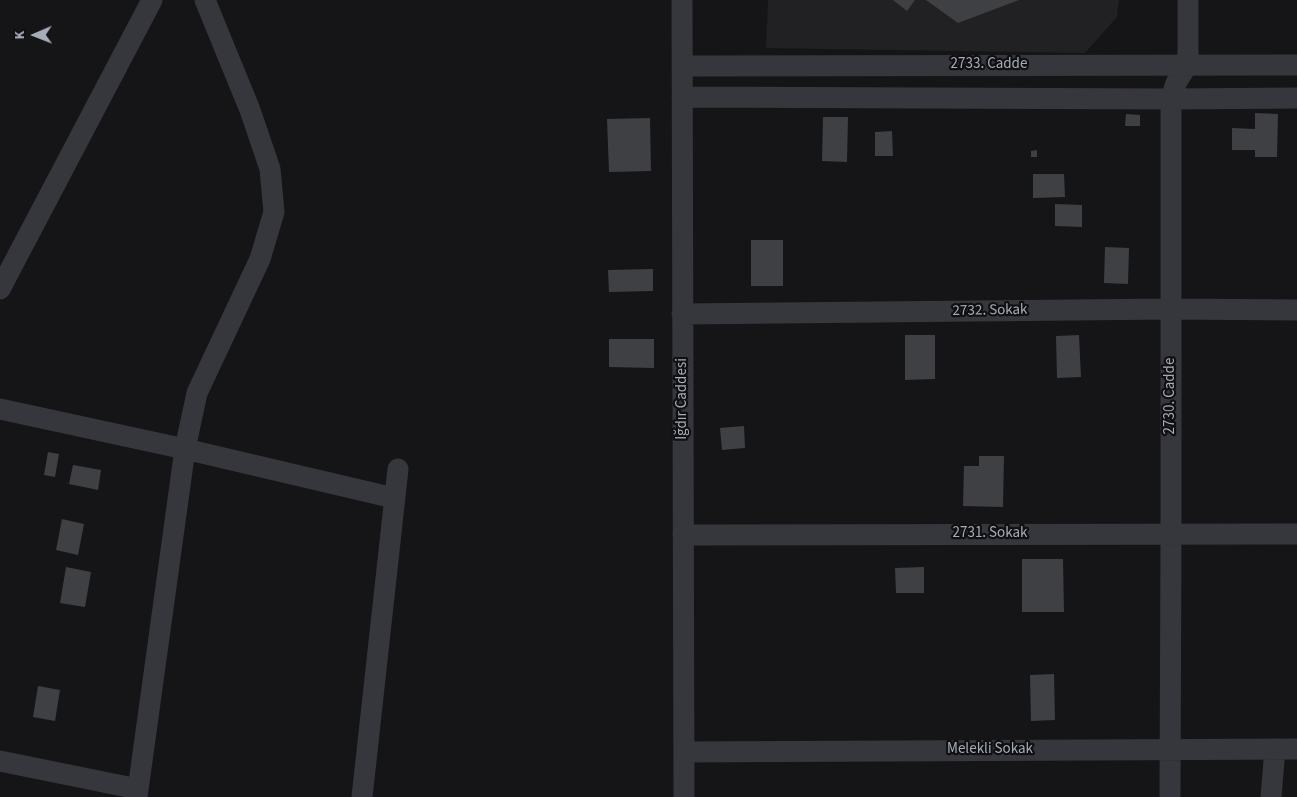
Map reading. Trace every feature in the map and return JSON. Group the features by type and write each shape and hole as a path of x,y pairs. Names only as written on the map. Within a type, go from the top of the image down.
{"street":[{"path":"0,288 152,0"},
{"path":"0,761 137,793 185,449 197,393 260,259 274,212 270,169 250,110 205,0"},
{"name":"Iğdır Caddesi","path":"682,0 684,797"},
{"path":"1188,0 1188,64"},
{"name":"2730. Cadde","path":"1170,797 1171,100 1176,83 1188,64"},
{"name":"2733. Cadde","path":"682,66 1297,65"},
{"path":"682,97 1171,100 1297,98"},
{"name":"2732. Sokak","path":"682,314 1171,309 1297,310"},
{"path":"0,409 185,449 394,498"},
{"path":"362,797 398,469"},
{"name":"2731. Sokak","path":"683,535 1297,534"},
{"path":"1271,797 1275,749"},
{"name":"Melekli Sokak","path":"684,752 1297,749"}],"shaded area":[{"path":"768,0 1119,0 1117,17 1085,53 766,48"}],"building":[{"path":"893,0 915,0 907,11"},
{"path":"926,0 1019,0 958,23"},
{"path":"1255,113 1278,114 1277,157 1255,157 1255,150 1232,150 1232,128 1255,129"},
{"path":"1126,114 1140,115 1140,126 1125,126"},
{"path":"823,117 848,117 847,162 822,161"},
{"path":"650,118 651,171 609,172 607,119"},
{"path":"892,131 893,156 875,156 875,132"},
{"path":"1037,150 1037,157 1031,157 1031,151"},
{"path":"1033,174 1064,174 1065,197 1033,198"},
{"path":"1055,204 1082,205 1082,227 1055,226"},
{"path":"751,240 783,240 783,286 751,286"},
{"path":"1105,247 1129,248 1128,284 1104,283"},
{"path":"653,269 653,291 609,292 608,270"},
{"path":"905,335 935,335 935,379 905,380"},
{"path":"1079,335 1081,377 1057,378 1056,336"},
{"path":"609,339 654,339 654,368 609,367"},
{"path":"744,426 745,448 722,450 720,428"},
{"path":"48,452 59,454 55,477 44,475"},
{"path":"979,456 1004,456 1003,507 963,506 964,466 979,466"},
{"path":"73,465 101,470 98,490 69,484"},
{"path":"62,519 84,524 78,555 56,550"},
{"path":"1022,559 1063,559 1064,612 1022,612"},
{"path":"66,567 91,572 85,607 60,603"},
{"path":"924,567 924,593 896,593 895,568"},
{"path":"1054,674 1055,720 1031,721 1030,675"},
{"path":"38,686 60,690 55,721 33,717"}]}
